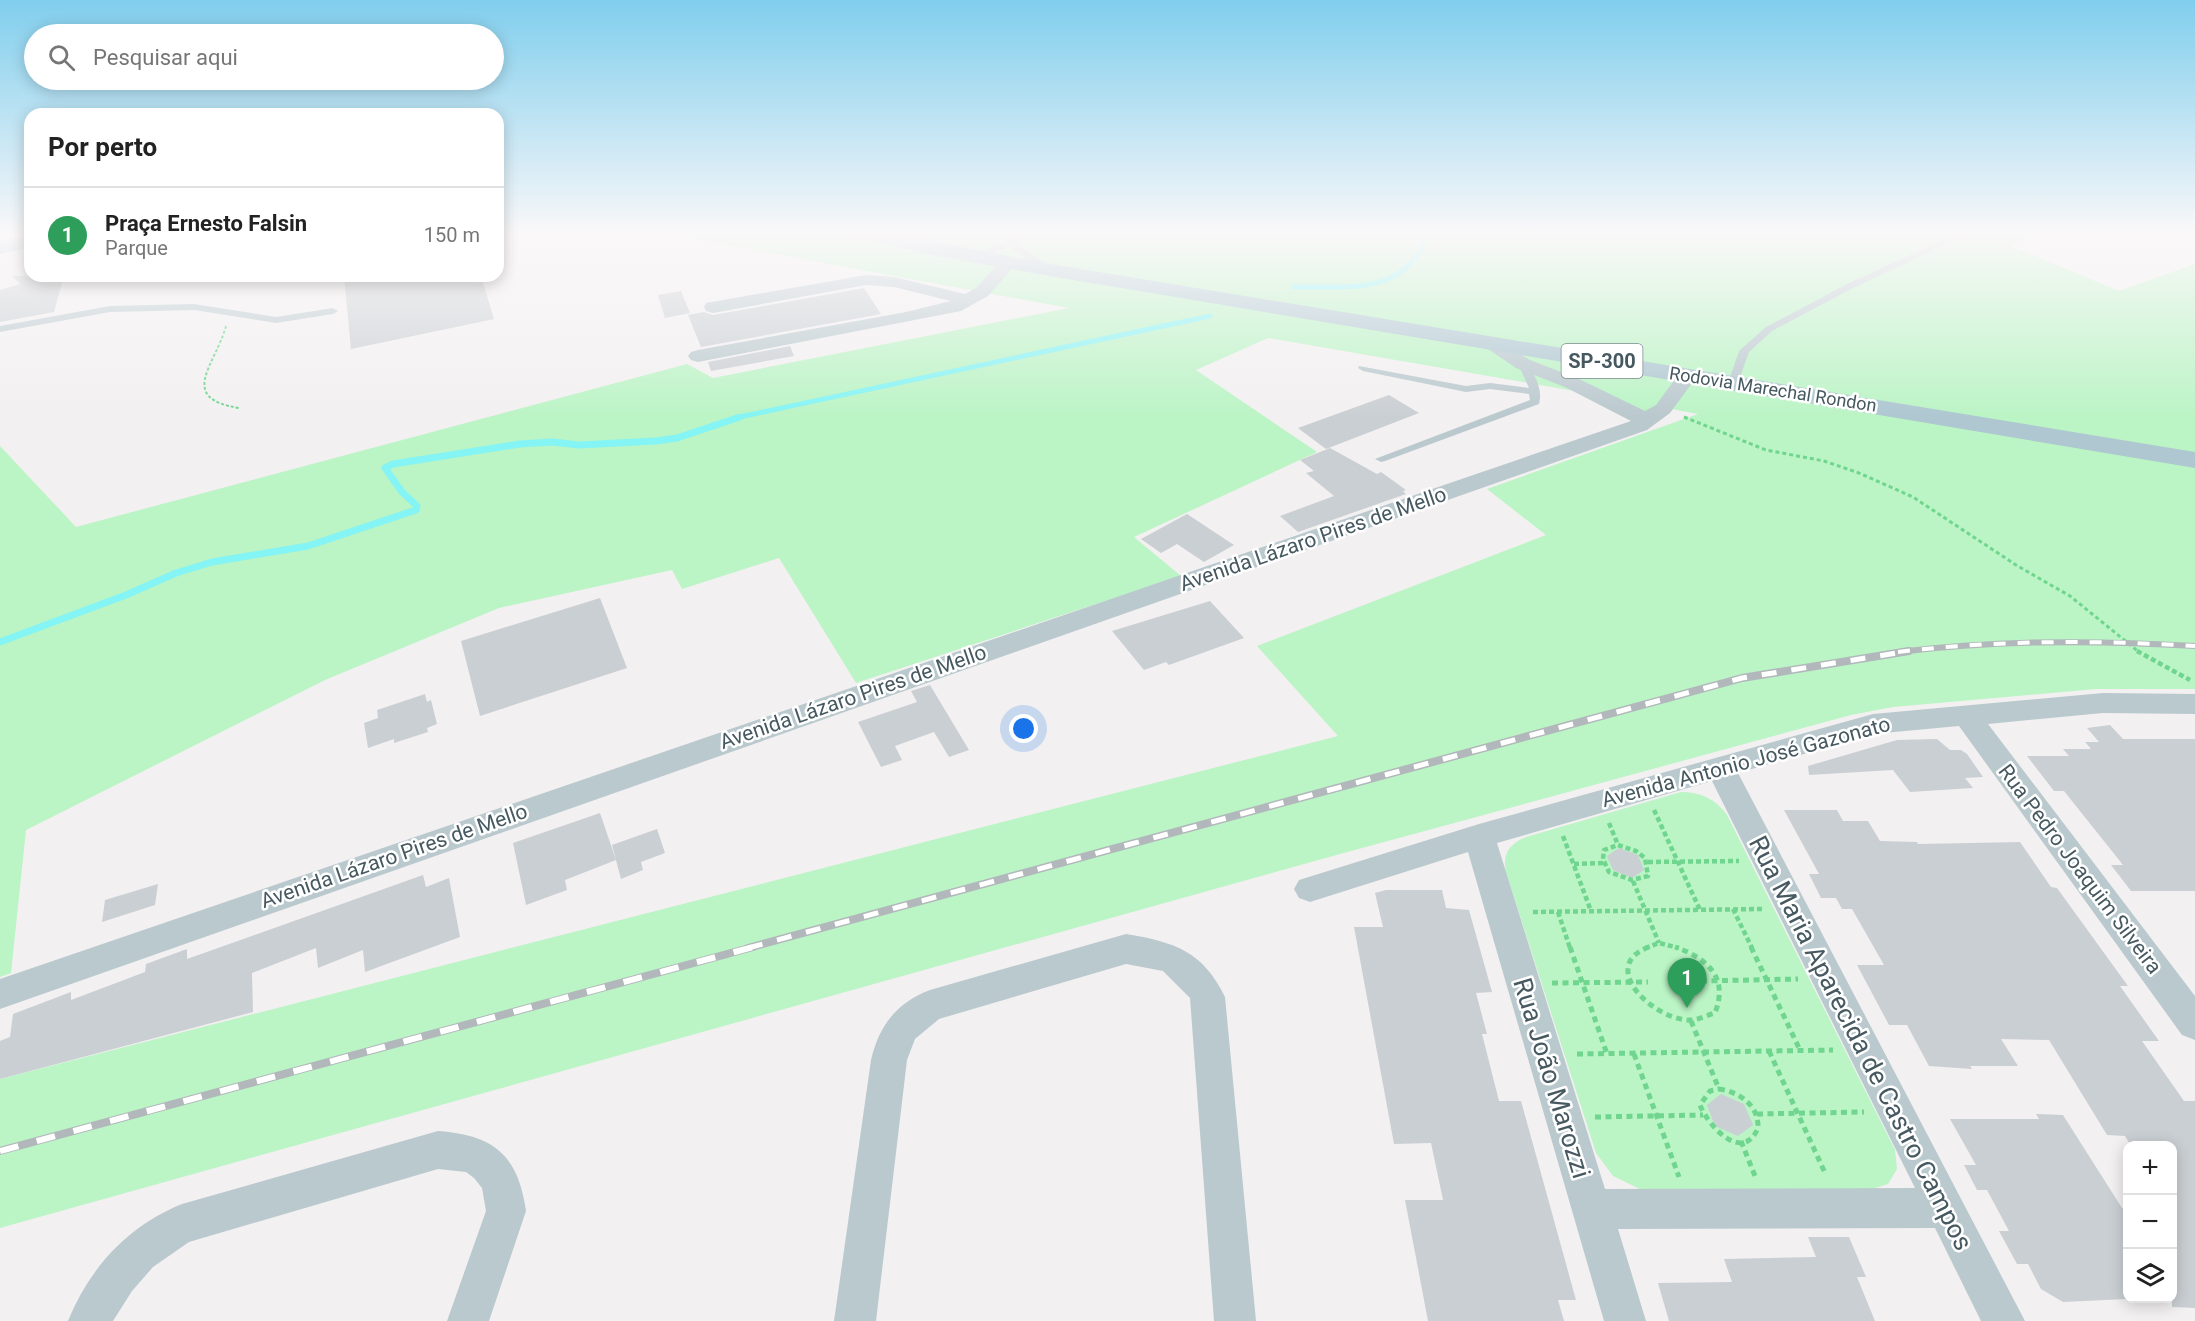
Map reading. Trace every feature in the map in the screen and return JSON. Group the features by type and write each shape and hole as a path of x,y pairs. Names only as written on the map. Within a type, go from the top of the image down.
{"main road":[{"name":"Rodovia Marechal Rondon","path":"1193,294 2195,460"}],"street":[{"path":"713,307 789,294"},
{"path":"940,294 969,300"},
{"path":"698,356 917,316 969,300 979,294"},
{"path":"1492,343 1523,364 1655,415 1688,375"},
{"name":"Avenida Lázaro Pires de Mello","path":"0,994 1655,415"},
{"name":"Avenida Antonio José Gazonato","path":"1310,889 1479,836 1873,724 2103,703 2195,704"},
{"name":"Rua Pedro Joaquim Silveira","path":"1966,715 2193,1019"},
{"name":"Rua Maria Aparecida de Castro Campos","path":"1719,766 2004,1321"},
{"name":"Rua João Marozzi","path":"1479,836 1625,1321"},
{"path":"855,1321 889,1060 892,1044 900,1030 913,1016 930,1006 1126,949 1159,954 1175,961 1199,982 1207,997 1235,1321"},
{"path":"89,1321 117,1275 134,1255 166,1232 182,1224 438,1150 458,1150 475,1155 489,1164 499,1177 505,1192 506,1211 468,1321"},
{"path":"1591,1209 1946,1208"}],"lane":[{"path":"1733,383 1744,351 1769,329 1836,294"},
{"path":"0,330 110,309 184,307 276,320 333,311"},
{"path":"1381,459 1536,402 1536,392 1523,364"},
{"path":"1363,368 1466,389 1490,386 1536,392"}],"path":[{"path":"218,310 224,315 226,330 204,383 204,394 211,403 239,408"},
{"path":"1655,415 1766,450 1824,461 1859,473 1913,497 2016,565 2070,596 2141,654 2180,673 2195,685"},
{"path":"1653,806 1700,910"},
{"path":"1607,819 1618,845"},
{"path":"1562,833 1591,911"},
{"path":"1648,862 1648,876 1633,881 1615,876 1603,863 1604,850 1618,845 1636,850 1648,862 1743,861"},
{"path":"1573,864 1603,863"},
{"path":"1633,881 1659,943"},
{"path":"1526,912 1767,908"},
{"path":"1733,909 1800,1050"},
{"path":"1558,912 1607,1054"},
{"path":"1659,943 1673,944 1701,958 1719,980 1722,993 1715,1013 1704,1019 1691,1021 1661,1014 1642,1000 1630,982 1629,959 1636,950 1659,943"},
{"path":"1701,981 1802,979"},
{"path":"1549,983 1648,982"},
{"path":"1691,1021 1719,1089"},
{"path":"1572,1054 1837,1050"},
{"path":"1769,1051 1829,1181"},
{"path":"1634,1054 1681,1183"},
{"path":"1719,1089 1742,1096 1757,1114 1759,1124 1757,1133 1750,1139 1741,1141 1718,1133 1703,1115 1701,1105 1704,1097 1710,1091 1719,1089"},
{"path":"1757,1114 1868,1112"},
{"path":"1593,1117 1703,1115"},
{"path":"1741,1141 1757,1182"}],"green space":[{"path":"991,294 2195,294 2195,689 2096,689 1893,707 1851,715 1340,854 0,1228 0,1079 1338,736 1257,646 1546,535 1487,489 1698,414 1656,406 1646,414 1615,398 1268,338 1196,370 1317,452 1134,537 1181,576 856,683 779,558 682,589 672,570 499,608 325,680 26,830 11,973 0,977 0,446 76,527 687,364 713,378 1069,308"},
{"path":"1681,792 1695,793 1707,798 1727,815 1895,1150 1897,1169 1888,1184 1869,1190 1644,1191 1613,1176 1596,1153 1506,872 1506,855 1511,846 1526,837"}],"building":[{"path":"0,294 59,294 54,312 0,322"},
{"path":"346,294 486,294 494,319 351,349"},
{"path":"682,294 690,313 665,318 658,295"},
{"path":"832,294 868,294 881,314 701,347 688,315 704,312 713,315"},
{"path":"790,346 794,356 711,371 708,362"},
{"path":"1389,395 1419,413 1326,449 1298,428"},
{"path":"1330,448 1377,474 1381,472 1406,490 1403,491 1406,494 1298,532 1280,516 1334,496 1306,473 1314,471 1300,460"},
{"path":"1187,514 1234,545 1204,562 1177,544 1161,553 1141,539"},
{"path":"600,598 627,668 480,716 461,641"},
{"path":"1210,601 1244,638 1169,665 1166,662 1144,670 1112,631"},
{"path":"930,685 969,750 949,757 934,732 895,746 902,760 881,767 858,722 917,702 911,691"},
{"path":"425,694 427,702 431,700 437,724 427,728 428,732 394,743 394,739 368,748 364,723 378,718 377,710"},
{"path":"2110,725 2123,739 2195,739 2195,891 2131,891 2111,865 2123,865 2064,791 2054,791 2027,756 2069,756 2063,749 2091,749 2085,742 2099,742 2087,728"},
{"path":"1937,739 1950,750 1961,750 1967,754 1983,777 1965,778 1973,788 1910,792 1893,770 1809,775 1808,766 1897,740"},
{"path":"1784,810 1837,810 1843,821 1868,821 1880,841 1917,842 1918,844 2020,842 2051,887 2057,888 2128,986 2120,986 2159,1041 2142,1041 2184,1101 2195,1101 2195,1308 2172,1307 2172,1303 2177,1303 2177,1141 2128,1141 2125,1136 2107,1135 2049,1040 2001,1039 2018,1066 1970,1066 1972,1069 1929,1066 1907,1025 1889,1025 1857,965 1884,965 1852,909 1842,909 1836,898 1821,898 1809,874 1819,874"},
{"path":"600,813 616,860 565,880 567,890 526,905 513,843"},
{"path":"657,829 665,853 641,862 643,870 621,879 612,845"},
{"path":"1619,848 1638,855 1644,870 1632,878 1613,870 1607,856"},
{"path":"423,875 426,887 449,878 460,937 365,972 363,950 318,968 316,948 252,973 253,1012 0,1079 0,1041 10,1037 13,1014 71,992 71,1000 145,972 146,964 187,949 187,959"},
{"path":"158,884 155,905 102,922 105,900"},
{"path":"1386,890 1442,890 1446,908 1469,910 1492,992 1476,993 1487,1034 1482,1034 1499,1101 1521,1101 1576,1300 1558,1300 1564,1321 1428,1321 1405,1200 1443,1200 1431,1143 1394,1144 1354,927 1383,927 1375,893"},
{"path":"1721,1094 1744,1104 1753,1125 1738,1136 1715,1126 1707,1105"},
{"path":"2036,1114 2063,1115 2123,1208 2123,1299 2063,1302 2041,1289 2028,1264 2017,1264 1999,1231 2009,1231 1987,1190 1977,1190 1964,1165 1976,1165 1950,1119 2039,1119"},
{"path":"1808,1237 1849,1237 1866,1277 1857,1277 1875,1321 1669,1321 1658,1283 1732,1282 1724,1259 1816,1257"}],"waterway":[{"path":"735,418 1210,316"},
{"path":"0,642 126,595 176,573 212,562 308,546 416,510 417,506 402,492 385,468 393,464 520,444 552,442 579,445 656,441 677,438 740,417"}],"railway":[{"path":"1898,652 1972,645 2046,642 2195,646"},
{"path":"748,948 1742,678 1909,651"},
{"path":"0,1151 753,947"}],"place":[{"name":"Praça Ernesto Falsin","path":"1687,1008"}]}
